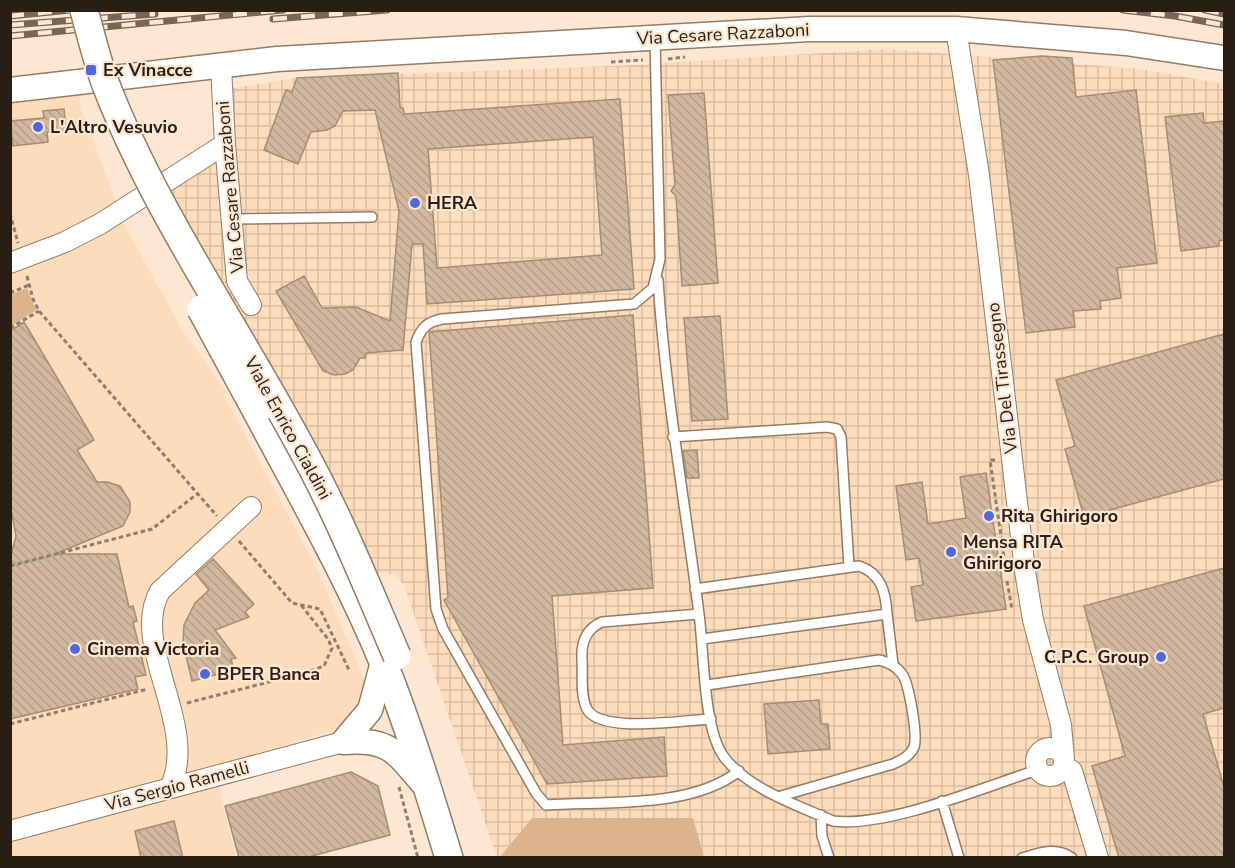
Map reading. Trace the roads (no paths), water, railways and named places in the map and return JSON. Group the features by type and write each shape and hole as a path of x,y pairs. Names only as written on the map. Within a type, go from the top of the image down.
{"main road":[{"name":"Viale Enrico Cialdini","path":"67,10 89,84 118,156 390,659 428,735 466,858"},
{"name":"Viale Enrico Cialdini","path":"84,10 105,83 135,154 160,204 303,450 342,528 390,659 449,858"}],"street":[{"name":"Via Cesare Razzaboni","path":"10,90 277,59 655,49 808,29 956,29 1126,42 1224,58"},
{"name":"Via Del Tirassegno","path":"956,29 979,175 998,353 1031,610 1061,725 1058,758"},
{"name":"Via Cesare Razzaboni","path":"221,66 237,281 251,305"},
{"path":"16,260 64,242 100,224 225,144"},
{"path":"216,776 199,770 187,757 179,742 152,627 153,603 160,591 250,507"},
{"path":"344,742 370,710 390,659"},
{"path":"344,742 363,740 385,744 428,789"},
{"path":"170,788 174,779 179,742"},
{"name":"Via Sergio Ramelli","path":"10,831 344,742"},
{"path":"1037,770 1049,777 1059,774 1058,758"},
{"path":"1058,758 1072,771 1098,858"}],"lane":[{"path":"655,49 658,274 673,437 716,743 723,756 739,771 781,796 833,820 856,822 942,801 1037,770"},
{"path":"232,219 372,217"},
{"path":"658,274 653,288 634,304 442,319 425,325 419,333 416,342 436,609 443,629 536,793 546,805 683,796 721,783 739,771"},
{"path":"673,437 827,427 837,429 841,437 849,567"},
{"path":"695,589 849,567 867,569 884,591 892,664"},
{"path":"699,614 602,622 590,629 582,648 585,704 592,715 612,723 711,719"},
{"path":"702,639 887,614"},
{"path":"707,685 879,660 892,664 902,673 907,685 915,740 909,754 893,764 781,796"},
{"path":"942,801 959,858"},
{"path":"821,815 822,836 829,858"},
{"path":"1022,858 1045,851 1060,851 1072,858"}],"railway":[{"path":"10,16 70,10"},
{"path":"10,36 283,10"},
{"path":"273,19 387,10"},
{"path":"1123,10 1224,25"},
{"path":"1205,10 1224,14"},
{"path":"10,25 155,14"}],"place":[{"name":"Ex Vinacce","path":"91,70"},
{"name":"L'Altro Vesuvio","path":"38,127"},
{"name":"HERA","path":"415,203"},
{"name":"Rita Ghirigoro","path":"989,516"},
{"name":"Mensa RITA Ghirigoro","path":"951,552"},
{"name":"Cinema Victoria","path":"75,649"},
{"name":"C.P.C. Group","path":"1161,657"},
{"name":"BPER Banca","path":"205,674"}]}
